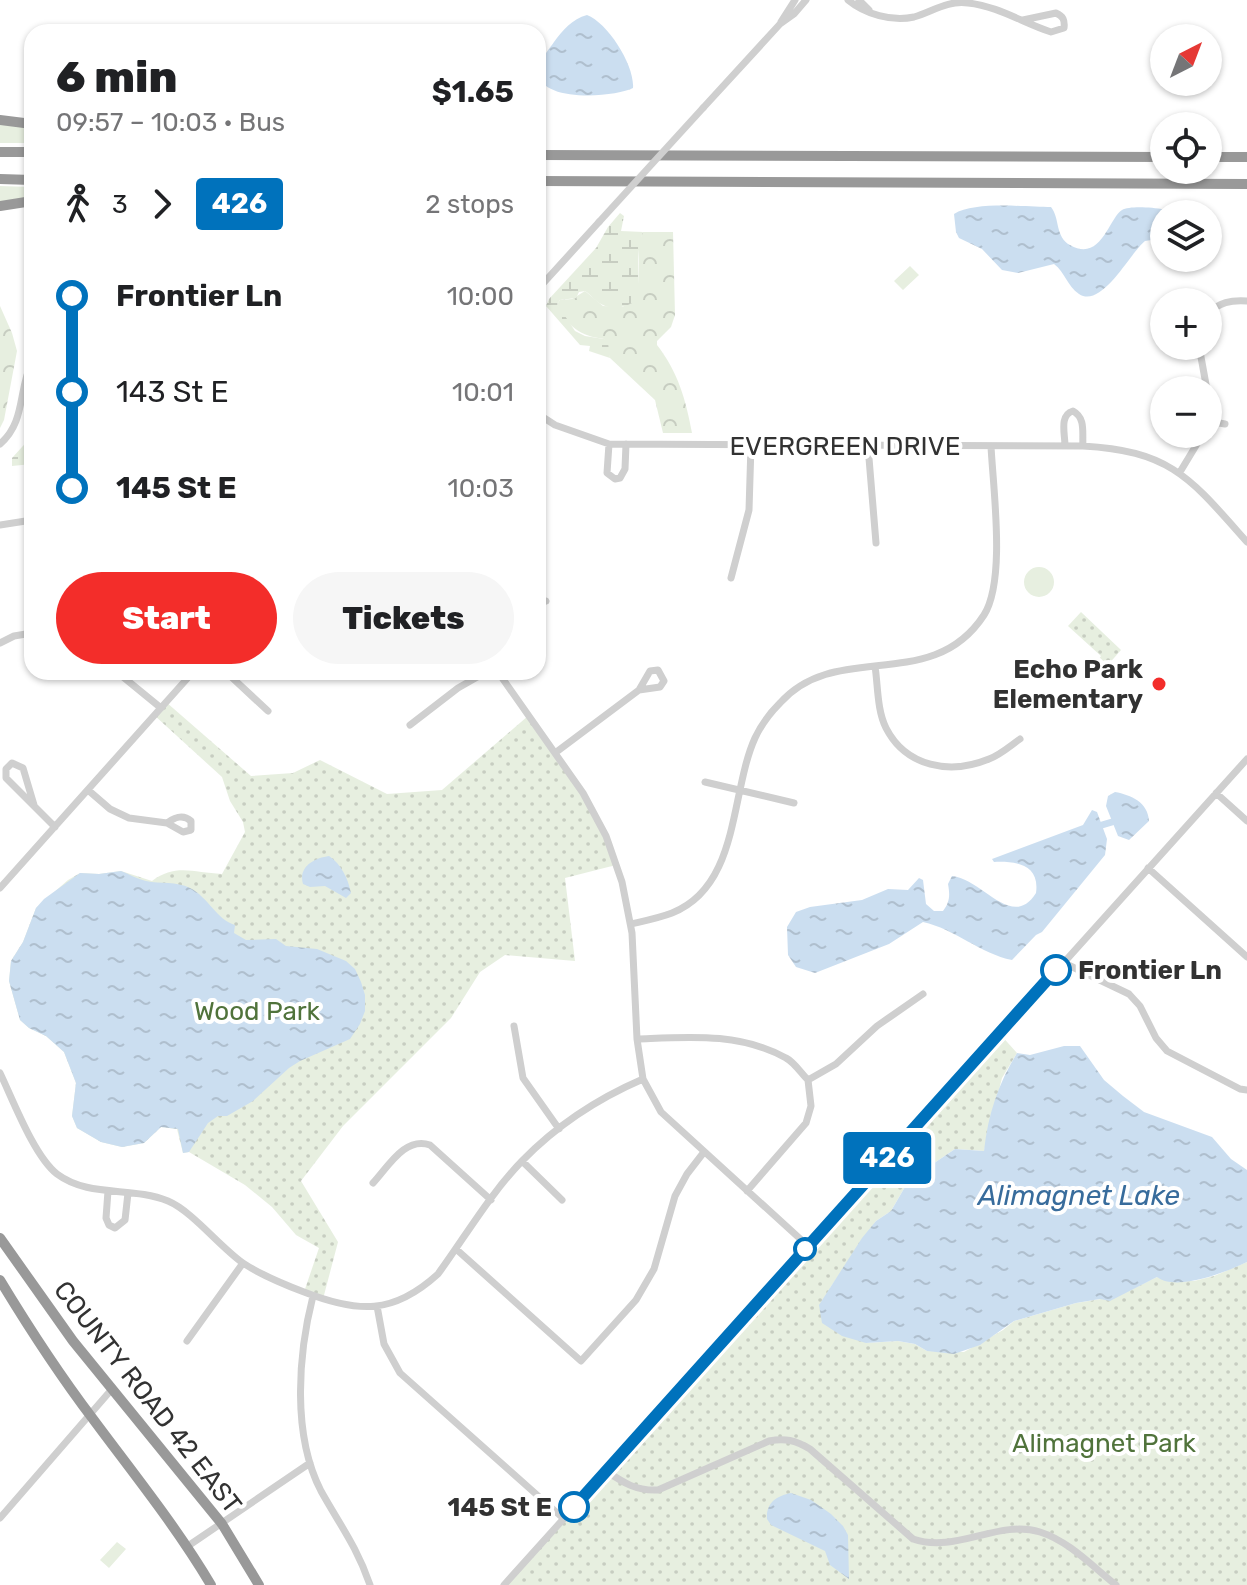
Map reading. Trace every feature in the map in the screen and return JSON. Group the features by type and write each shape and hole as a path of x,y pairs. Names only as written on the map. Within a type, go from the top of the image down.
{"highway":[{"path":"0,120 24,123"},
{"path":"0,152 24,152"},
{"path":"546,155 1150,157"},
{"path":"1222,157 1247,157"},
{"path":"0,179 24,180"},
{"path":"546,181 1247,184"},
{"path":"0,206 24,202"},
{"name":"COUNTY ROAD 42 EAST","path":"0,1238 73,1341 222,1524 259,1585"},
{"name":"COUNTY ROAD 42 EAST","path":"0,1280 90,1415 188,1546 211,1585"}],"street":[{"path":"546,280 780,24 795,0"},
{"path":"780,24 806,0"},
{"path":"848,0 874,14 893,18 913,17 944,4 964,2 987,6 1051,32 1064,28 1065,22 1056,13 1023,20"},
{"path":"859,0 874,14"},
{"path":"1222,303 1247,301"},
{"path":"0,444 15,427 24,381"},
{"path":"1065,446 1064,418 1073,411 1082,420 1083,446"},
{"name":"EVERGREEN DRIVE","path":"546,419 609,444 1083,446 1132,451 1180,472 1202,491 1247,542"},
{"path":"609,444 607,473 615,479 620,478 625,469 626,444"},
{"path":"731,578 749,510 751,445"},
{"path":"868,446 876,543"},
{"path":"631,924 674,912 707,886 725,854 755,738 783,699 801,685 822,675 920,661 944,653 968,636 986,612 996,572 991,446"},
{"path":"1180,472 1195,448"},
{"path":"0,525 24,521"},
{"path":"0,643 24,634"},
{"path":"875,666 885,727 898,746 918,761 941,768 965,767 991,758 1020,739"},
{"path":"127,680 161,708"},
{"path":"0,888 186,680"},
{"path":"235,680 268,711"},
{"path":"410,725 472,680"},
{"path":"504,680 583,793 606,836 622,882 631,924 637,1039 643,1079 661,1112 808,1246"},
{"path":"555,753 639,690"},
{"path":"504,1585 1247,759"},
{"path":"34,805 23,768 12,763 6,769 6,778 55,827"},
{"path":"705,782 794,803"},
{"path":"88,790 110,809 129,818 167,823"},
{"path":"1216,793 1247,821"},
{"path":"1148,868 1247,957"},
{"path":"1062,962 1129,994 1140,1006 1156,1038 1167,1051 1247,1090"},
{"path":"808,1080 836,1064 877,1026 923,994"},
{"path":"514,1026 523,1078 559,1129"},
{"path":"637,1039 739,1039 788,1059 808,1080 811,1106 806,1123 747,1191"},
{"path":"0,1073 42,1158 55,1173 73,1183 108,1191 150,1195 172,1203 243,1263 282,1284 349,1307 400,1301 421,1290 438,1274 522,1161 606,1095 643,1079"},
{"path":"373,1183 407,1146 421,1142 430,1145 491,1200"},
{"path":"456,1249 581,1361 636,1300 654,1269 675,1196 704,1152"},
{"path":"522,1161 562,1200"},
{"path":"108,1191 106,1218 109,1225 115,1228 125,1220 128,1193"},
{"path":"187,1341 243,1263"},
{"path":"313,1296 304,1331 301,1365 303,1430 310,1463 320,1489 359,1554 370,1585"},
{"path":"377,1306 384,1344 400,1373 564,1519"},
{"path":"0,1518 112,1389"},
{"path":"606,1471 631,1487 658,1490 769,1441 795,1441 810,1449 913,1539 927,1544 948,1544 1019,1529 1037,1531 1055,1538 1116,1585"},
{"path":"188,1546 310,1463"}],"green space":[{"path":"0,122 24,125 24,143 0,143"},
{"path":"0,186 24,187 24,199 0,203"},
{"path":"620,213 624,216 621,231 643,232 638,256 639,298 615,308 599,303 585,291 579,292 576,298 560,300 557,304 575,331 608,343 610,358 589,351 590,346 580,345 546,306 596,248"},
{"path":"643,232 673,232 675,315 671,327 657,341 657,345 680,387 692,433 663,433 655,400 610,358 604,339 588,336 576,329 565,319 557,304 585,291 603,306 623,307 639,286 639,242"},
{"path":"910,266 919,275 903,290 894,281"},
{"path":"0,306 17,351 0,428"},
{"path":"24,445 24,465 12,466 12,458"},
{"path":"1039,567 1050,571 1054,582 1050,593 1039,597 1028,593 1024,582 1028,571"},
{"path":"1081,612 1121,650 1107,666 1099,659 1101,656 1068,626"},
{"name":"Wood Park","path":"166,702 251,776 293,773 320,760 387,794 442,790 528,716 583,793 616,865 565,878 575,961 505,955 480,972 451,1018 343,1126 301,1181 338,1242 323,1299 304,1292 319,1248 296,1235 272,1207 245,1185 189,1152 183,1153 177,1129 161,1127 144,1143 122,1147 101,1142 77,1128 72,1116 76,1083 64,1052 20,1020 9,981 11,961 23,942 36,908 80,873 121,871 152,881 169,872 186,870 222,874 245,832 243,822 230,801 222,777 154,715"},
{"name":"Alimagnet Park","path":"999,1033 1017,1053 1002,1078 984,1151 955,1149 909,1180 891,1211 876,1221 830,1288 866,1343 898,1341 915,1344 927,1351 964,1352 1014,1321 1076,1303 1110,1300 1157,1277 1194,1281 1247,1262 1247,1585 506,1583"},
{"path":"117,1542 126,1549 109,1568 100,1560"}],"water":[{"path":"587,15 595,20 619,46 630,68 633,88 609,94 574,95 546,86 546,53 564,29"},
{"path":"974,207 1051,207 1065,242 1081,249 1097,244 1122,210 1150,208 1150,240 1139,247 1106,287 1088,297 1075,291 1054,264 1018,273 1002,270 982,249 959,238 954,214"},
{"path":"1115,792 1138,800 1148,814 1149,821 1129,840 1118,836 1106,806 1108,796"},
{"path":"1092,810 1097,812 1107,839 1105,855 1042,932 1012,960 923,922 889,944 815,973 796,967 788,955 787,927 796,912 810,907 862,900 888,889 908,890 919,878 923,880 926,904 934,911 943,911 947,905 948,884 952,876 964,879 1007,905 1017,907 1027,903 1036,893 1031,871 1018,864 994,862 992,859 1083,825"},
{"path":"329,856 346,877 351,893 346,898 325,886 303,884 303,873 308,864"},
{"path":"121,871 146,881 190,888 235,925 234,933 246,940 276,939 286,946 317,949 346,961 355,969 365,995 365,1011 350,1039 300,1061 253,1101 208,1123 189,1152 183,1153 178,1129 161,1127 144,1143 122,1147 101,1142 77,1128 72,1116 76,1083 64,1052 20,1020 9,981 11,961 23,942 36,908 44,899 80,873"},
{"name":"Alimagnet Lake","path":"1064,1046 1080,1046 1104,1080 1144,1112 1212,1137 1231,1159 1247,1170 1247,1262 1189,1281 1166,1281 1157,1277 1110,1301 1100,1299 1076,1303 1014,1321 980,1345 954,1354 927,1351 915,1344 898,1341 866,1343 842,1336 822,1323 819,1305 862,1238 876,1221 891,1211 909,1180 955,1149 984,1151 995,1100 1017,1053 1030,1055"},
{"path":"791,1493 811,1500 843,1526 848,1535 849,1579 830,1565 825,1551 771,1525 767,1519 770,1505 777,1498"}],"waterway":[{"path":"1102,825 1112,822"}],"bus line":[{"name":"426","path":"574,1507 1056,970"}],"place":[{"name":"Echo Park Elementary","path":"1159,684"},
{"name":"Frontier Ln","path":"1056,970"},
{"name":"145 St E","path":"574,1507"}]}
